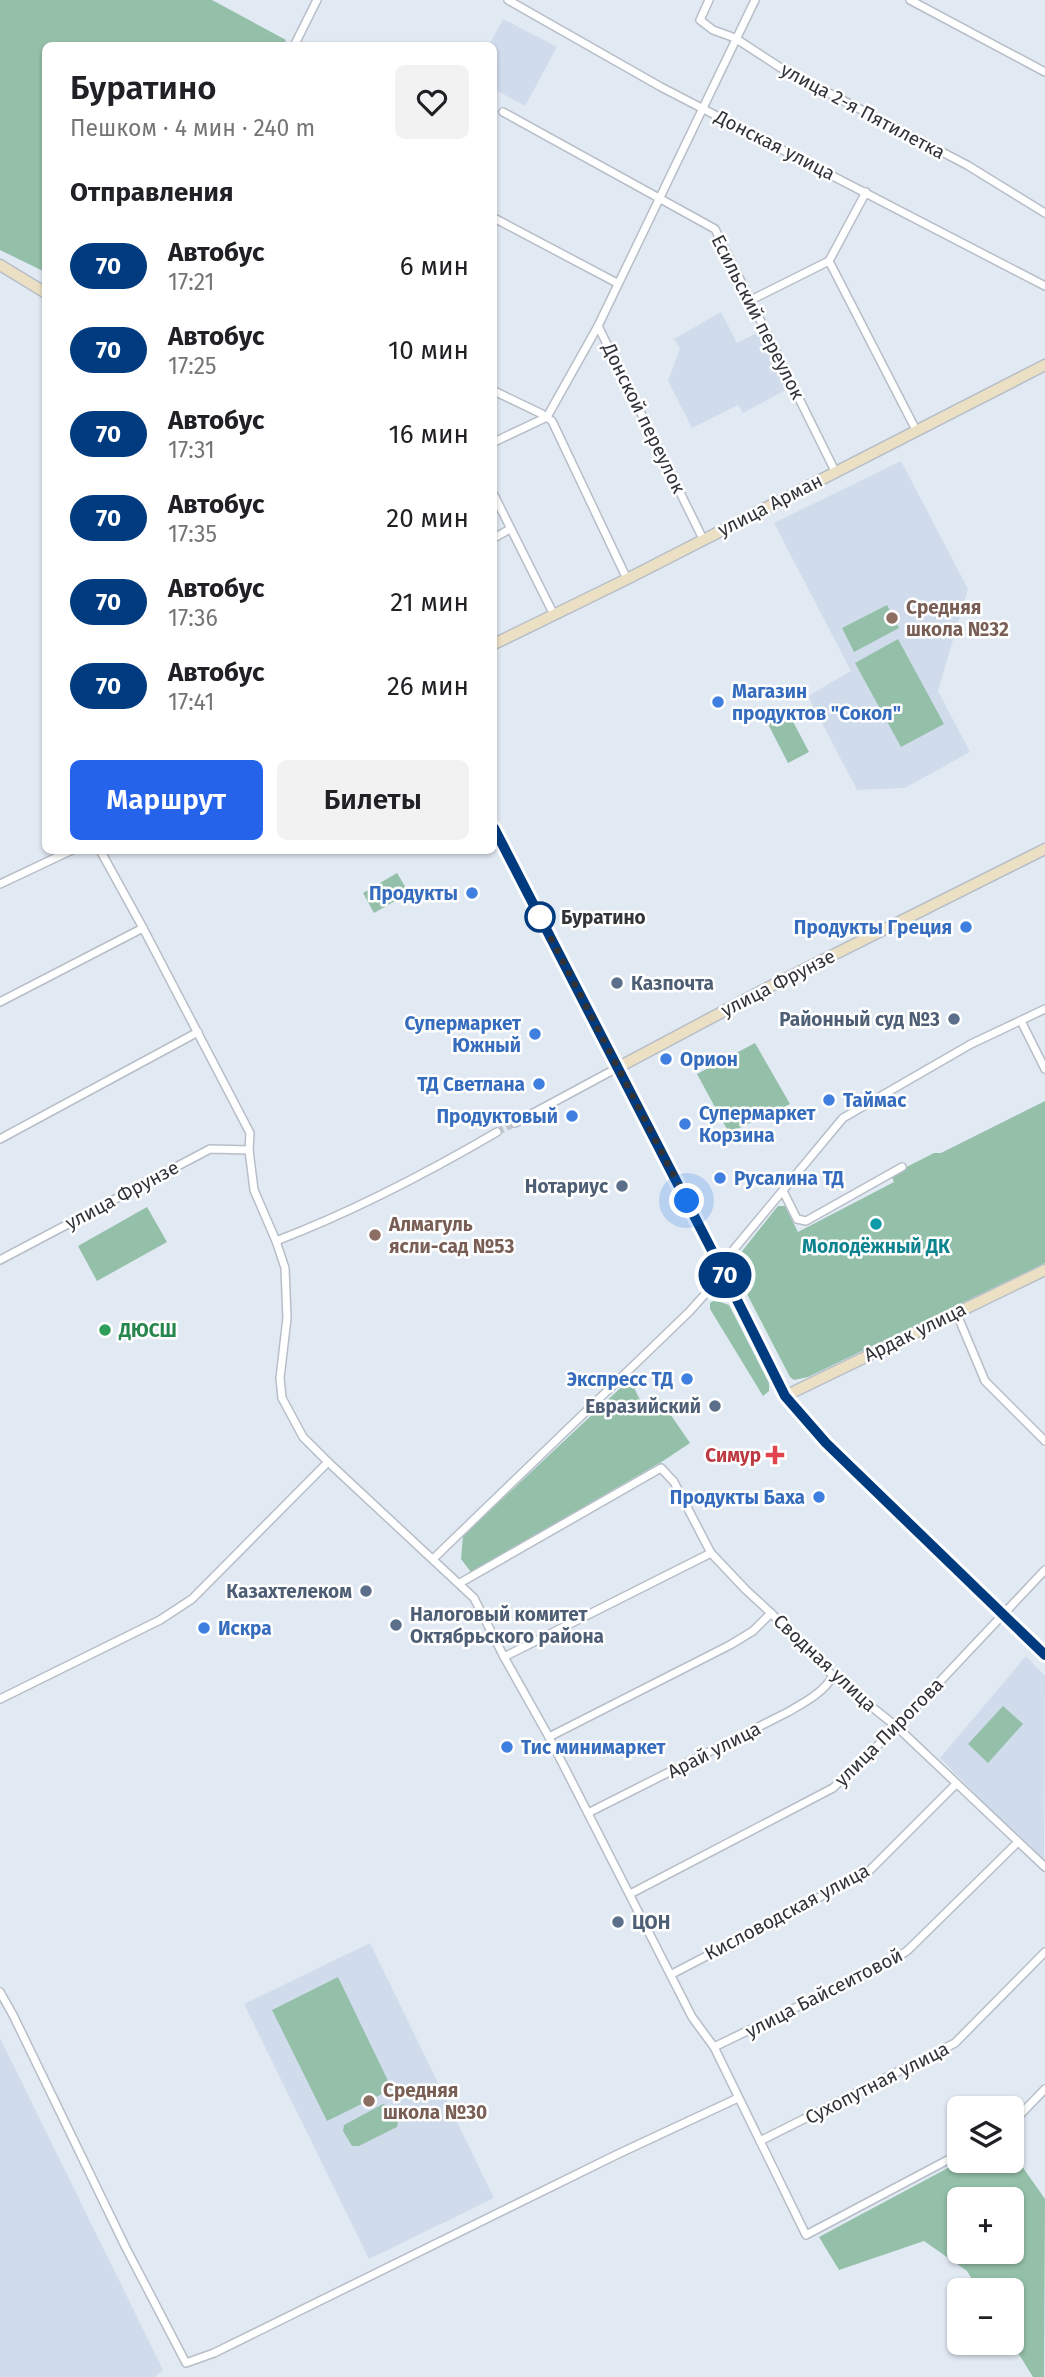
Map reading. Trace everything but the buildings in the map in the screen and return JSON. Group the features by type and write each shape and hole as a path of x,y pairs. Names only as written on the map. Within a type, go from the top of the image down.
{"street":[{"path":"296,42 317,0"},
{"name":"Донская улица","path":"508,0 703,108 1045,286"},
{"name":"улица 2-я Пятилетка","path":"709,0 700,20 713,30 735,38 781,68 967,165 1045,213"},
{"name":"Донской переулок","path":"704,539 597,326 755,0"},
{"path":"910,0 1045,72"},
{"name":"Есильский переулок","path":"503,111 715,229 835,471"},
{"path":"749,300 829,261 866,192"},
{"path":"497,220 617,283"},
{"path":"829,261 916,430"},
{"path":"0,265 42,291"},
{"path":"497,441 547,416 597,326"},
{"name":"улица Арман","path":"497,643 1045,365"},
{"path":"497,392 547,416 553,424 627,579"},
{"path":"497,502 554,615"},
{"path":"497,536 510,530"},
{"path":"497,834 785,1396 826,1443 1045,1655"},
{"name":"улица Фрунзе","path":"514,1123 769,986 1045,849"},
{"path":"0,884 64,854"},
{"path":"102,854 250,1133 249,1150 254,1191 285,1268 287,1318 279,1378 282,1398 303,1437 474,1598 549,1737 692,2017 713,2048 806,2235 947,2160"},
{"path":"0,1002 143,928"},
{"path":"433,1559 708,1292 735,1248 843,1118 950,1056 1045,1009"},
{"path":"1021,1021 1045,1069"},
{"path":"0,1139 198,1032"},
{"path":"276,1241 317,1225 438,1165 497,1132"},
{"name":"улица Фрунзе","path":"0,1260 210,1150 249,1150"},
{"path":"783,1191 797,1219 806,1220 902,1167"},
{"name":"Ардак улица","path":"785,1396 1045,1270"},
{"path":"956,1312 985,1381 1045,1441"},
{"path":"0,1699 160,1620 192,1599 328,1462"},
{"name":"Сводная улица","path":"460,1583 661,1468 674,1482 711,1553 746,1590 833,1676 897,1727 1045,1867"},
{"path":"504,1657 711,1553"},
{"name":"улица Пирогова","path":"630,1894 833,1788 897,1727 1045,1570"},
{"path":"549,1737 730,1645 753,1631 771,1613"},
{"name":"Арай улица","path":"588,1813 788,1712 821,1691 833,1676"},
{"name":"Кисловодская улица","path":"672,1974 868,1872 956,1784"},
{"name":"улица Байсеитовой","path":"713,2048 806,2004 907,1951 1018,1842"},
{"name":"Сухопутная улица","path":"760,2141 955,2043 1045,1952"},
{"path":"0,1992 186,2363 214,2353 618,2154 738,2098"},
{"path":"1024,2111 1045,2089"}],"shaded area":[{"path":"503,19 557,47 525,106 497,91 497,42 491,42"},
{"path":"721,312 737,343 759,332 788,389 743,413 738,405 692,428 668,381 680,349 674,339"},
{"name":"Средняя школа №32","path":"901,461 968,589 938,691 970,752 905,788 857,790 808,696 851,671 774,523"},
{"path":"1026,1656 1045,1676 1044,1864 940,1758"},
{"name":"Средняя школа №30","path":"370,1943 494,2198 369,2259 244,2004"},
{"path":"0,2038 163,2370 154,2377 0,2377"}],"green space":[{"path":"0,0 212,0 286,40 42,42 42,271 0,250"},
{"path":"887,605 899,628 854,652 842,628"},
{"path":"898,639 944,724 901,747 855,663"},
{"path":"789,714 809,752 788,763 768,724"},
{"path":"397,873 409,893 374,913 363,893"},
{"path":"755,1043 790,1104 729,1133 697,1074"},
{"path":"1045,1101 1045,1263 808,1377 794,1380 790,1377 734,1269 735,1260 778,1206 785,1206 798,1232 894,1182 891,1175"},
{"path":"147,1207 167,1242 97,1281 78,1246"},
{"path":"715,1300 729,1305 769,1383 769,1391 763,1396 710,1309 710,1303"},
{"path":"630,1379 639,1398 650,1410 664,1405 690,1443 471,1572 461,1559 463,1536"},
{"path":"1003,1706 1023,1724 988,1763 968,1744"},
{"path":"338,1977 392,2089 327,2121 272,2010"},
{"path":"383,2104 390,2107 398,2122 397,2127 359,2146 352,2146 343,2131 344,2125"},
{"path":"947,2168 947,2173 1024,2173 1024,2169 1045,2199 1044,2377 1033,2377 1019,2355 1024,2355 1024,2278 971,2278 957,2264 1024,2264 1024,2187 947,2187 947,2257 924,2241 839,2270 819,2237"}],"tunnel":[{"path":"497,1132 515,1123"}],"bus line":[{"name":"70","path":"497,834 785,1396 826,1443 1045,1655"}],"place":[{"name":"Средняя школа №32","path":"892,618"},
{"name":"Магазин продуктов \"Сокол\"","path":"718,702"},
{"name":"Продукты","path":"472,893"},
{"name":"Буратино","path":"540,917"},
{"name":"Продукты Греция","path":"966,927"},
{"name":"Казпочта","path":"617,983"},
{"name":"Районный суд №3","path":"954,1019"},
{"name":"Супермаркет Южный","path":"535,1034"},
{"name":"Орион","path":"666,1059"},
{"name":"ТД Светлана","path":"539,1084"},
{"name":"Таймас","path":"829,1100"},
{"name":"Продуктовый","path":"572,1116"},
{"name":"Супермаркет Корзина","path":"685,1124"},
{"name":"Русалина ТД","path":"720,1178"},
{"name":"Нотариус","path":"622,1186"},
{"name":"Молодёжный ДК","path":"876,1224"},
{"name":"Алмагуль ясли-сад №53","path":"375,1235"},
{"name":"ДЮСШ","path":"105,1330"},
{"name":"Экспресс ТД","path":"687,1379"},
{"name":"Евразийский","path":"715,1406"},
{"name":"Симур","path":"775,1455"},
{"name":"Продукты Баха","path":"819,1497"},
{"name":"Казахтелеком","path":"366,1591"},
{"name":"Налоговый комитет Октябрьского района","path":"396,1625"},
{"name":"Искра","path":"204,1628"},
{"name":"Тис минимаркет","path":"507,1747"},
{"name":"ЦОН","path":"618,1922"},
{"name":"Средняя школа №30","path":"369,2101"}],"route":[{"path":"540,917 687,1201"}]}
